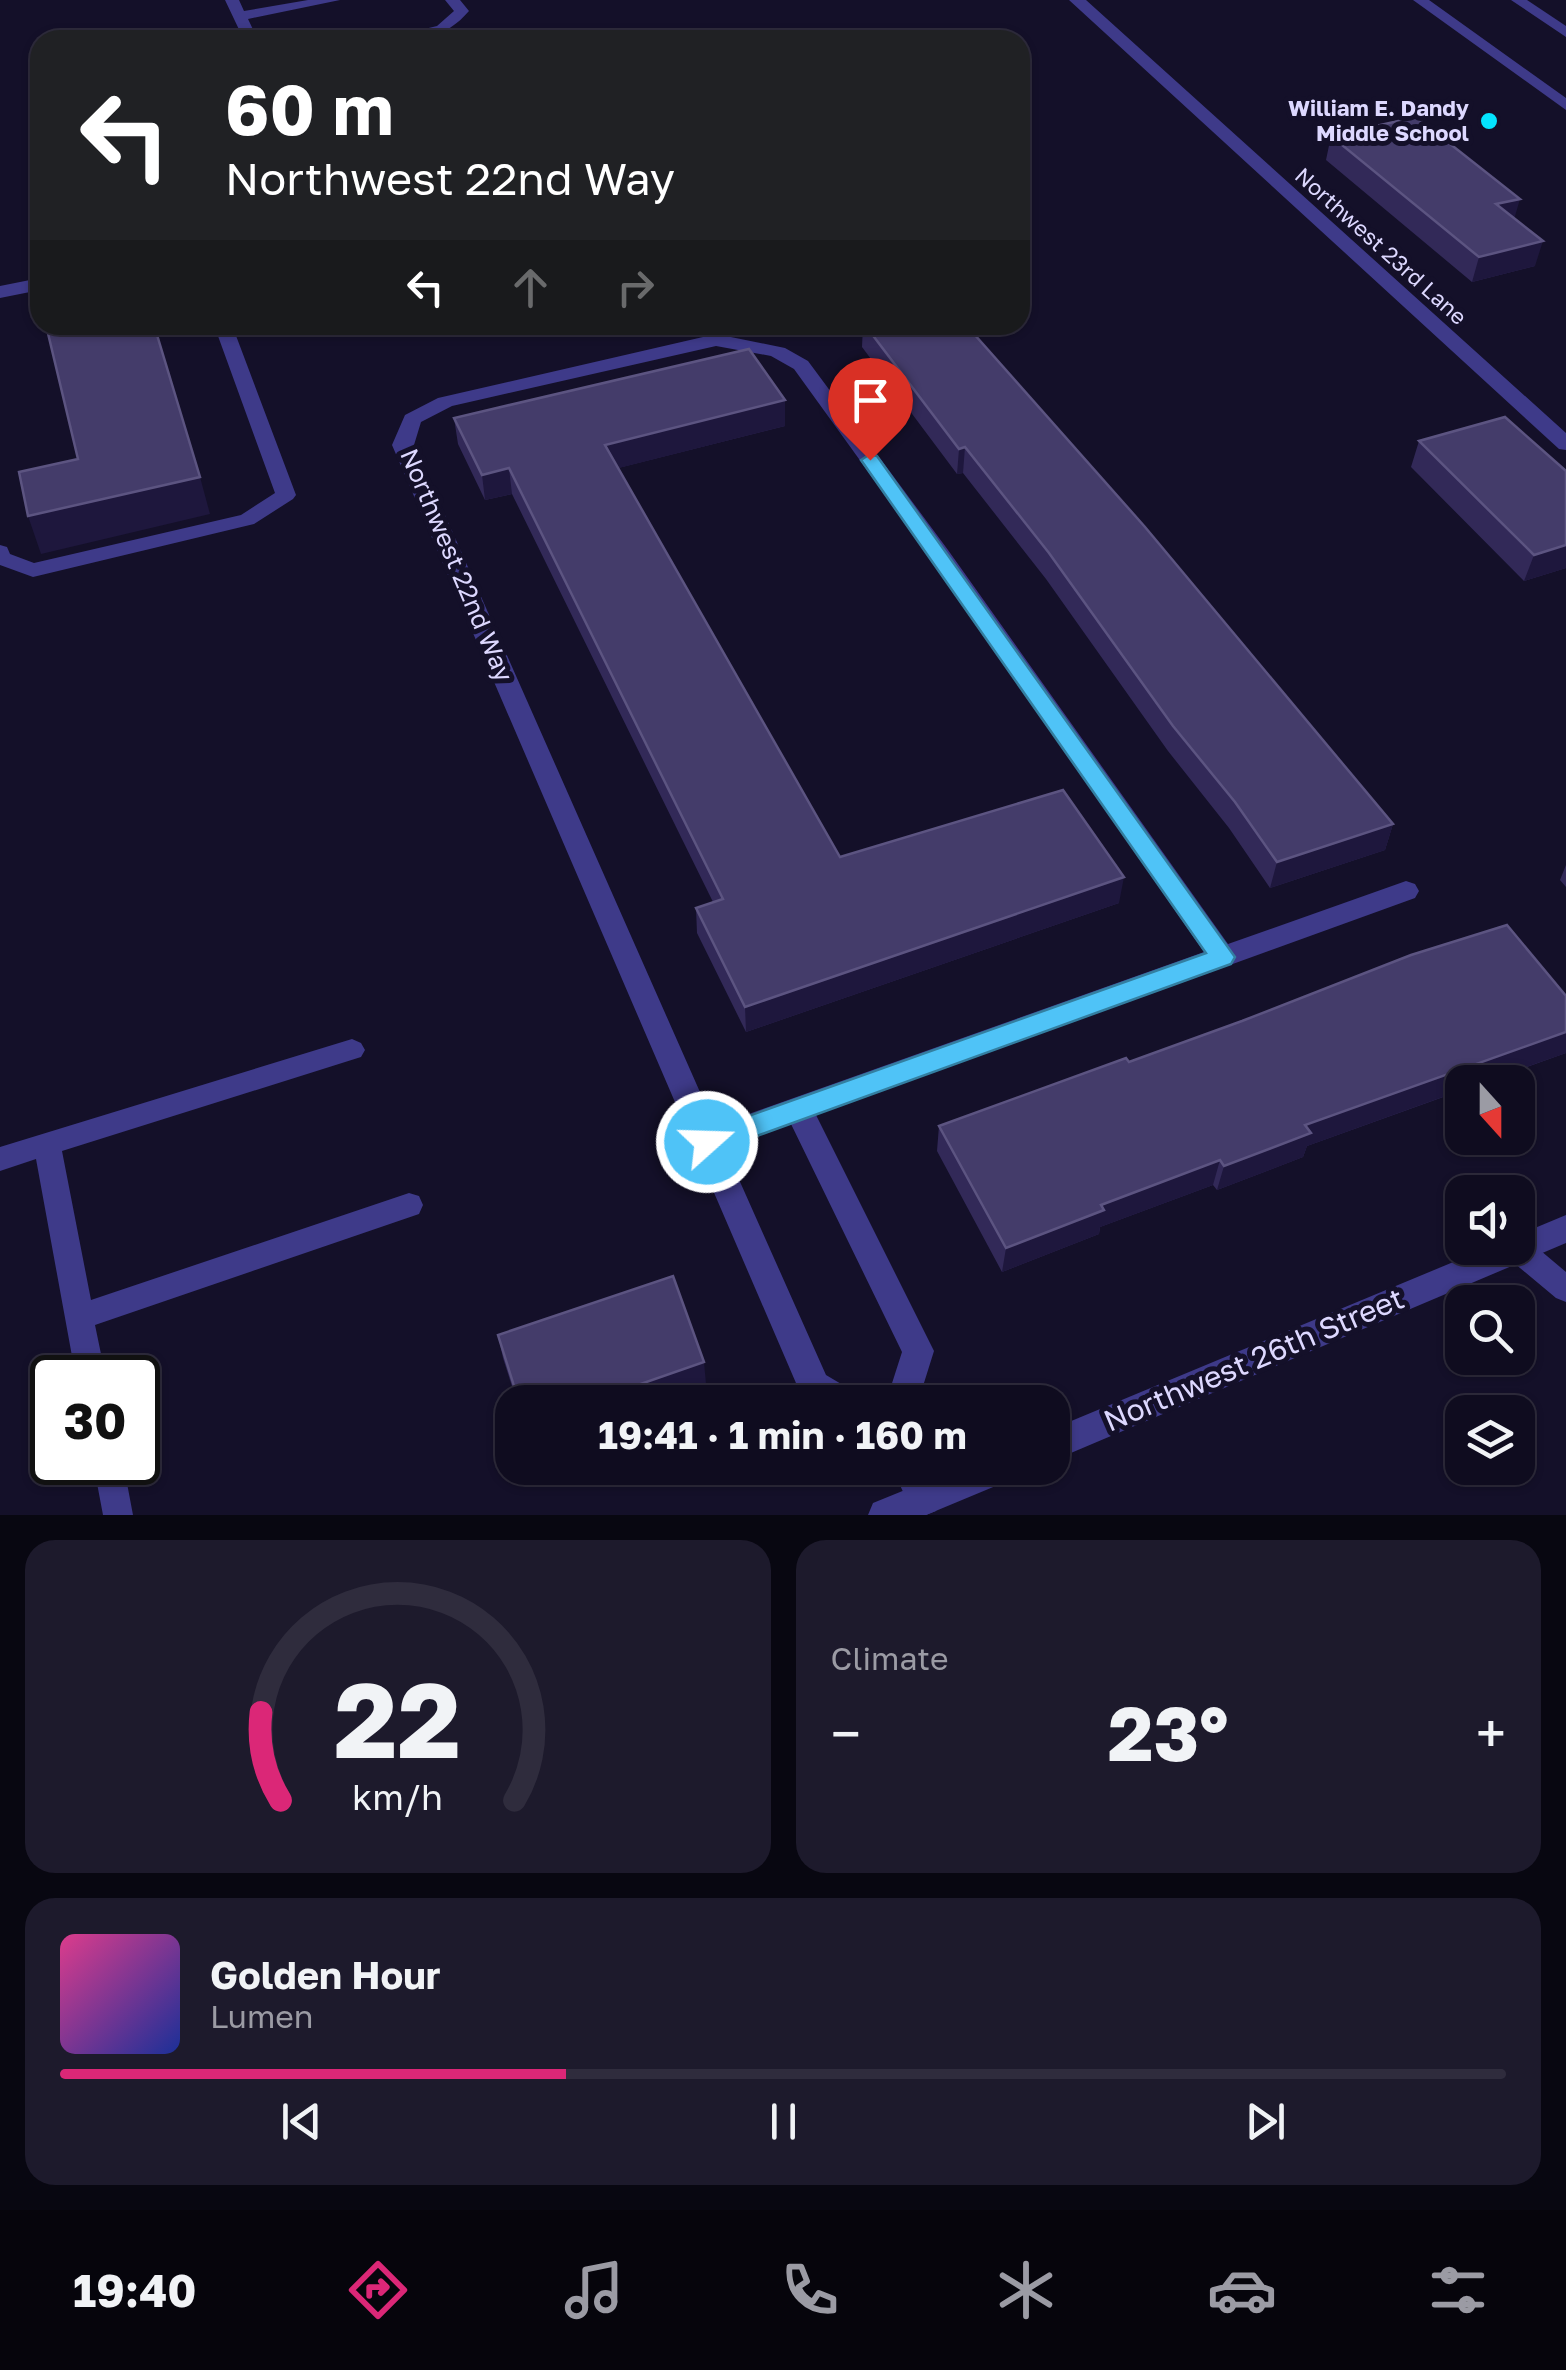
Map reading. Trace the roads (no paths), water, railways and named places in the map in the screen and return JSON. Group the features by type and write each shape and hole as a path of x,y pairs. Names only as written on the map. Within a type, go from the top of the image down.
{"street":[{"name":"Northwest 23rd Lane","path":"1076,0 1566,444"},
{"path":"0,292 30,286"},
{"name":"Northwest 22nd Way","path":"814,1385 403,445 412,419 445,402 716,340 778,352 801,366 940,554 1222,957"},
{"path":"707,1142 1406,891"},
{"path":"799,1110 918,1351 907,1385"},
{"name":"Northwest 26th Street","path":"1535,1243 1566,1229"},
{"name":"Northwest 26th Street","path":"1070,1437 1482,1265"},
{"path":"885,1515 927,1507 967,1485"}],"lane":[{"path":"232,0 246,30"},
{"path":"240,16 334,0"},
{"path":"442,30 462,11 452,0"},
{"path":"1420,0 1566,105"},
{"path":"1518,0 1566,32"},
{"path":"0,552 1,558 32,570 247,520 286,495 227,335"},
{"path":"0,1159 352,1050"},
{"path":"47,1144 87,1355"},
{"path":"80,1316 408,1205"},
{"path":"1535,1264 1566,1289"},
{"path":"112,1485 118,1515"}],"place":[{"name":"William E. Dandy Middle School","path":"1489,121"}]}
